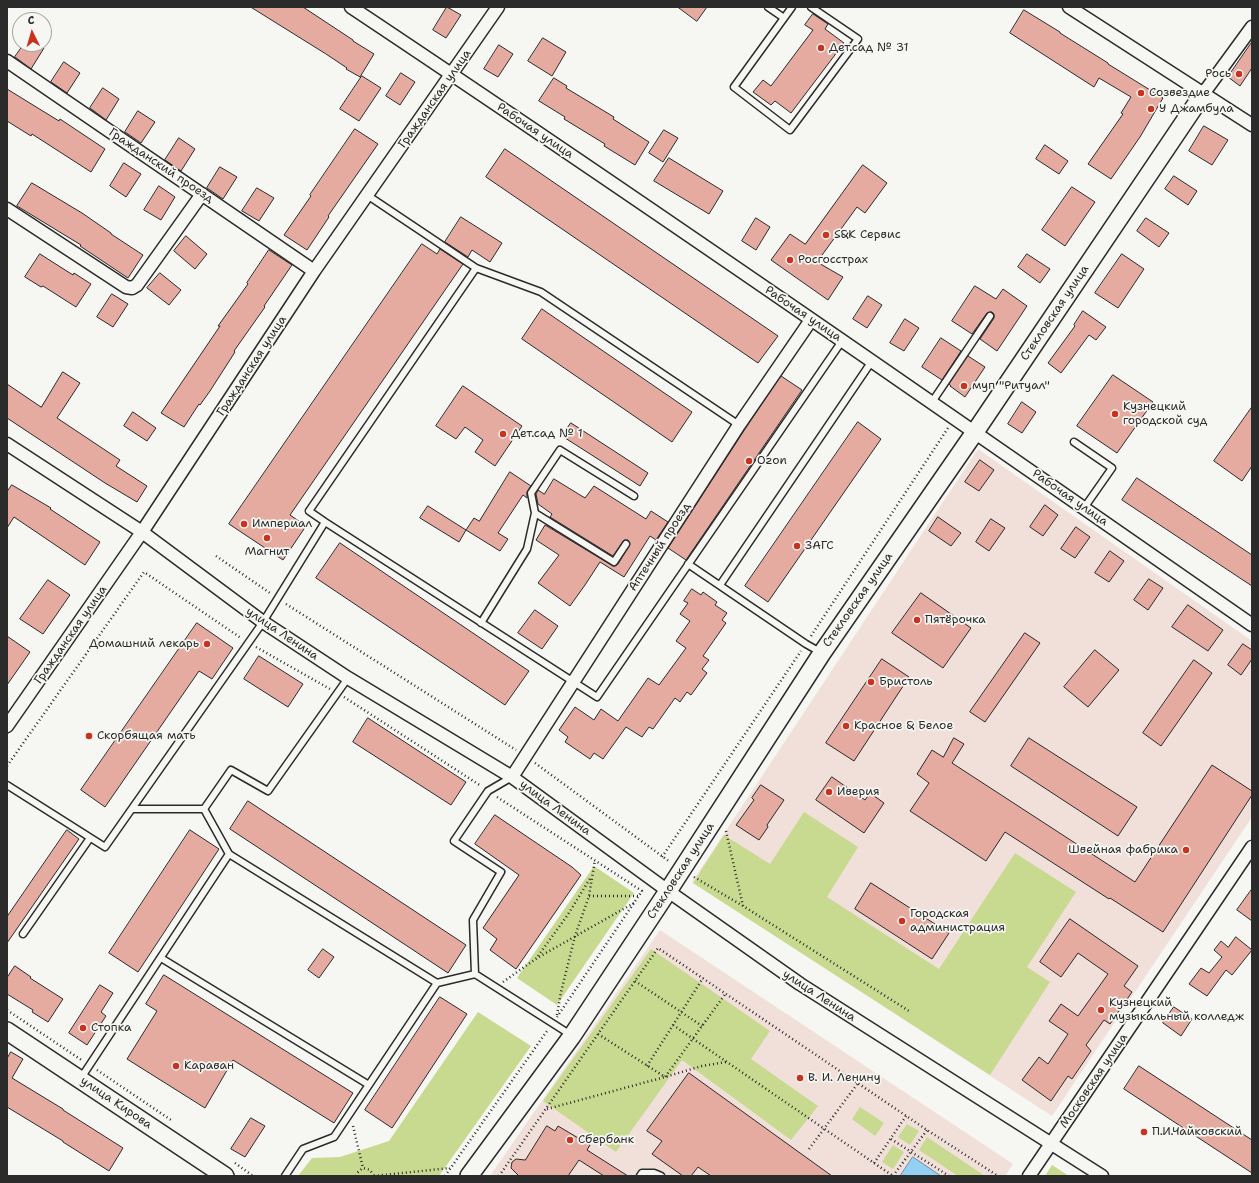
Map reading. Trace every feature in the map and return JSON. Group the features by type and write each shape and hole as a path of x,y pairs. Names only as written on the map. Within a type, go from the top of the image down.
{"street":[{"name":"Рабочая улица","path":"351,7 452,74 932,402 1252,625"},
{"name":"Гражданская улица","path":"7,726 142,532 314,271 498,7"},
{"path":"1069,7 1252,125"},
{"name":"Стекловская улица","path":"469,1176 572,1036 682,870 822,653 975,432 1203,94 1252,27"},
{"name":"Гражданский проезд","path":"7,61 314,271"},
{"path":"7,209 126,287 132,288 137,285 202,194"},
{"name":"Аптечный проезд","path":"512,777 739,426 810,320"},
{"name":"улица Ленина","path":"7,444 142,532 263,622 348,678 512,777 668,891 800,984 1102,1176"},
{"name":"Московская улица","path":"1029,1176 1252,847"},
{"name":"улица Кирова","path":"7,1031 80,1080 229,1169"}],"lane":[{"path":"768,7 784,18"},
{"path":"792,7 734,87 790,130 858,39 810,7"},
{"path":"367,196 476,268 541,292 739,426"},
{"path":"476,268 309,512 597,697 842,341"},
{"path":"932,402 990,316"},
{"path":"720,585 872,361"},
{"path":"1074,442 1112,468 1084,508"},
{"path":"481,622 527,549 535,513 531,493 560,450 634,496"},
{"path":"535,513 614,562 626,544"},
{"path":"7,785 105,847 263,622 325,522"},
{"path":"688,564 806,644 822,653"},
{"path":"204,809 231,770 268,790 348,678"},
{"path":"475,974 473,920 501,872 454,841 488,791 512,777"},
{"path":"132,809 204,809"},
{"path":"204,809 229,854 437,983"},
{"path":"23,934 90,838"},
{"path":"80,1080 229,854"},
{"path":"161,958 369,1085"},
{"path":"285,1176 303,1149 334,1137 437,983 475,974 572,1036"},
{"path":"640,1176 642,1173 654,1173 661,1176"}],"path":[{"path":"216,556 278,598 526,756 682,870 743,906 909,1011"},
{"path":"7,766 144,572 248,642 337,693 642,891 553,1024 445,1176"},
{"path":"726,831 743,906"},
{"path":"557,1017 561,992 575,936 589,896 595,860"},
{"path":"537,958 567,916 592,874"},
{"path":"589,896 639,896"},
{"path":"496,987 537,958 634,903"},
{"path":"499,1176 658,948 906,1116 998,1176"},
{"path":"647,1066 703,978"},
{"path":"635,981 702,1026"},
{"path":"665,1077 726,993"},
{"path":"7,1010 175,1123"},
{"path":"673,1025 893,1176 927,1130"},
{"path":"598,1034 665,1077"},
{"path":"546,1109 702,1066 726,1062"},
{"path":"809,1149 858,1083"},
{"path":"350,1114 363,1168"},
{"path":"874,1163 906,1116"},
{"path":"891,1138 949,1176"},
{"path":"363,1168 370,1170 374,1176 450,1168"},
{"path":"356,1176 357,1173 363,1168"},
{"path":"229,1169 253,1176"}],"shaded area":[{"path":"978,449 1252,641 1252,817 1052,1116 692,882"},
{"path":"660,930 1013,1164 1005,1176 490,1176"}],"green space":[{"path":"804,812 858,847 827,897 939,969 1015,853 1076,892 1027,967 1050,982 990,1075 693,883 724,835 770,864"},
{"path":"594,866 634,893 557,1005 517,978"},
{"path":"651,949 770,1031 751,1059 818,1106 791,1140 682,1060 616,1152 543,1101"},
{"path":"478,1012 531,1046 439,1176 298,1176 312,1158 340,1157 389,1141"},
{"path":"860,1107 884,1123 875,1136 852,1119"},
{"path":"907,1124 919,1131 910,1145 898,1137"},
{"path":"927,1137 985,1176 958,1176 919,1150"},
{"path":"893,1145 904,1152 893,1169 882,1162"},
{"path":"1052,1165 1069,1176 1045,1176"}],"water":[{"path":"913,1157 941,1176 901,1175"}],"building":[{"path":"251,7 303,7 374,54 360,77"},
{"path":"447,7 461,15 446,38 433,30"},
{"path":"678,7 707,7 697,21"},
{"path":"1024,10 1163,98 1140,137 1111,179 1088,164 1123,114 1121,113 1131,97 1099,78 1094,87 1010,33"},
{"path":"813,14 828,24 825,29 844,43 791,113 775,101 771,105 753,92 763,80 771,86 813,30 805,25"},
{"path":"543,38 566,52 552,76 528,61"},
{"path":"1252,42 1252,68 1240,86 1228,77"},
{"path":"499,45 513,54 498,77 484,69"},
{"path":"18,52 42,52 31,69 15,57"},
{"path":"64,62 80,73 67,93 51,82"},
{"path":"401,73 415,82 400,105 386,96"},
{"path":"362,76 381,88 359,121 340,109"},
{"path":"554,78 567,86 566,88 614,117 613,119 649,142 635,165 604,146 605,144 564,119 565,117 539,101"},
{"path":"103,88 119,99 106,120 90,108"},
{"path":"7,89 59,121 60,119 105,149 91,172 32,134 31,136 7,121"},
{"path":"138,111 155,122 141,143 125,132"},
{"path":"1204,126 1228,140 1212,165 1189,151"},
{"path":"355,129 378,144 328,216 329,217 307,250 284,235"},
{"path":"664,130 678,138 663,162 649,153"},
{"path":"179,138 195,149 181,171 165,160"},
{"path":"1045,145 1068,161 1059,174 1036,159"},
{"path":"505,149 778,336 758,363 486,177"},
{"path":"669,158 723,191 709,214 654,181"},
{"path":"124,163 141,174 126,197 110,186"},
{"path":"863,165 887,183 865,213 857,207 817,262 843,277 828,300 771,260 790,234 805,244"},
{"path":"220,167 237,177 223,199 207,188"},
{"path":"1174,176 1197,191 1188,205 1165,189"},
{"path":"32,183 82,213 143,255 128,278 80,246 81,245 17,206"},
{"path":"159,186 175,197 161,220 144,210"},
{"path":"1072,187 1095,202 1065,246 1042,230"},
{"path":"257,188 274,198 259,221 242,211"},
{"path":"461,217 502,243 490,262 472,250 468,257 445,242"},
{"path":"756,218 770,227 756,250 742,241"},
{"path":"1146,218 1169,233 1159,247 1137,231"},
{"path":"186,236 207,254 195,269 174,251"},
{"path":"422,244 437,254 440,249 463,264 290,515 306,526 283,560 229,524"},
{"path":"269,250 292,265 234,351 235,352 210,391 200,405 199,404 184,427 161,413 220,326 218,326 248,284 247,283"},
{"path":"40,254 73,275 74,273 91,284 76,307 43,286 41,287 25,277"},
{"path":"1027,254 1050,269 1040,283 1018,267"},
{"path":"1122,254 1144,269 1118,308 1095,293"},
{"path":"160,273 181,290 169,305 147,288"},
{"path":"975,286 996,299 1003,289 1027,306 997,351 980,339 994,318 994,314 992,312 987,313 972,334 952,321"},
{"path":"112,294 128,304 113,327 97,317"},
{"path":"868,296 882,305 867,328 853,319"},
{"path":"542,309 692,412 672,442 522,339"},
{"path":"1083,311 1106,327 1096,340 1089,335 1061,373 1048,363 1075,326 1074,325"},
{"path":"905,319 919,328 904,351 890,343"},
{"path":"941,338 961,351 942,380 922,367"},
{"path":"968,356 985,367 965,397 949,384"},
{"path":"63,372 80,383 57,418 120,460 116,466 147,486 137,502 105,483 7,418 7,384 41,407"},
{"name":"Кузнецкий городской суд","path":"1113,375 1153,402 1117,453 1077,426"},
{"path":"781,376 802,390 686,560 668,548"},
{"path":"463,386 522,426 495,466 475,452 483,440 465,427 456,439 436,426"},
{"path":"1022,402 1036,412 1022,433 1008,424"},
{"path":"1252,407 1252,466 1242,481 1214,461"},
{"path":"133,412 156,428 147,441 124,426"},
{"path":"858,422 881,439 768,602 745,586"},
{"path":"571,423 648,473 640,486 562,436"},
{"path":"980,460 994,470 979,491 965,482"},
{"path":"510,472 531,486 527,492 527,498 523,495 498,533 508,539 500,551 466,530 474,518 479,521"},
{"path":"1137,478 1252,555 1252,586 1122,500"},
{"path":"554,479 585,498 594,486 646,519 651,511 668,522 656,540 650,536 624,577 600,562 570,606 538,583 559,555 536,540 545,525 613,566 618,564 630,544 628,540 624,540 613,556 550,517 552,514 538,504 536,494 538,490 544,494"},
{"path":"12,485 51,508 50,509 100,542 85,565 14,517 7,528 7,492"},
{"path":"1045,505 1058,515 1043,536 1030,527"},
{"path":"428,506 466,530 459,542 420,518"},
{"path":"938,517 961,533 951,546 929,531"},
{"path":"991,519 1005,528 989,551 976,542"},
{"path":"1076,527 1090,537 1075,558 1061,549"},
{"path":"340,543 529,671 505,705 316,578"},
{"path":"1110,551 1124,561 1109,582 1095,573"},
{"path":"1149,579 1163,588 1148,610 1134,600"},
{"path":"48,580 70,595 43,634 20,619"},
{"path":"692,589 701,595 703,592 717,602 715,605 727,613 722,620 726,623 703,656 709,660 702,669 707,673 691,695 687,692 680,702 675,698 653,729 649,727 642,737 626,727 603,759 594,753 590,759 565,742 568,737 559,730 575,707 594,720 601,709 618,721 648,678 659,685 686,648 676,641 690,621 680,614 688,603 684,601"},
{"path":"921,593 971,628 943,668 892,633"},
{"path":"1188,605 1223,630 1208,651 1172,627"},
{"path":"535,610 558,626 542,649 518,633"},
{"path":"197,623 233,648 212,679 199,671 105,807 81,790"},
{"path":"1025,633 1040,643 985,722 970,712"},
{"path":"7,636 30,652 7,685"},
{"path":"1243,644 1252,650 1252,659 1241,675 1228,665"},
{"path":"1095,650 1119,670 1088,707 1064,687"},
{"path":"259,656 303,684 288,707 244,679"},
{"path":"882,659 909,677 854,761 826,743"},
{"path":"1194,660 1212,673 1161,746 1143,733"},
{"path":"368,718 466,782 451,805 353,742"},
{"path":"954,738 964,744 952,763 1135,882 1212,765 1252,791 1252,795 1163,932 1005,832 986,861 910,811 929,783 917,774 932,750 943,757"},
{"path":"1029,738 1137,807 1118,836 1011,766"},
{"path":"832,777 865,800 870,793 884,803 864,833 816,800"},
{"path":"761,785 784,800 759,840 736,825 754,800 752,798"},
{"path":"248,801 466,945 448,973 230,829"},
{"path":"495,815 572,867 581,875 516,969 490,950 497,939 483,928 519,875 475,844"},
{"path":"67,830 79,839 7,943 7,917"},
{"path":"190,830 219,849 138,972 109,953"},
{"name":"Городская администрация","path":"871,883 949,933 932,959 855,909"},
{"path":"1252,889 1252,921 1237,910"},
{"name":"Кузнецкий музыкальный колледж","path":"1070,919 1138,966 1124,986 1132,992 1110,1024 1104,1020 1086,1045 1091,1051 1072,1079 1068,1076 1051,1101 1022,1080 1039,1057 1048,1064 1068,1034 1049,1021 1061,1004 1078,1016 1108,974 1078,953 1061,977 1040,962"},
{"path":"1236,937 1252,950 1232,975 1226,970 1207,996 1189,984 1201,968 1209,973 1222,957 1214,950 1221,941 1228,947"},
{"path":"323,949 334,957 319,978 308,970"},
{"path":"15,966 31,977 30,978 63,999 48,1022 32,1012 33,1010 7,994 7,978"},
{"path":"164,975 353,1093 334,1123 233,1060 205,1108 127,1059 157,1011 146,1004"},
{"path":"100,985 113,993 101,1012 106,1016 87,1045 69,1033"},
{"path":"440,997 467,1014 392,1128 365,1110"},
{"path":"1174,1007 1192,1019 1181,1036 1163,1023"},
{"path":"11,1052 23,1059 12,1078 123,1148 109,1171 7,1107 7,1059"},
{"path":"1139,1066 1252,1140 1252,1173 1124,1089"},
{"path":"689,1073 832,1176 711,1176 698,1167 691,1176 683,1176 652,1154 662,1141 647,1131"},
{"path":"251,1118 265,1126 245,1157 231,1149"},
{"path":"547,1126 555,1131 558,1126 590,1145 587,1150 628,1176 604,1176 579,1160 568,1176 519,1176 511,1168 512,1162 516,1159 525,1160"}],"place":[{"name":"Дет.сад № 31","path":"821,48"},
{"name":"Рось","path":"1239,74"},
{"name":"Созвездие","path":"1141,93"},
{"name":"У Джамбула","path":"1151,109"},
{"name":"S&K Сервис","path":"826,235"},
{"name":"Росгосстрах","path":"790,260"},
{"name":"муп \"Ритуал\"","path":"964,386"},
{"name":"Кузнецкий городской суд","path":"1115,414"},
{"name":"Дет.сад № 1","path":"503,434"},
{"name":"Ozon","path":"749,461"},
{"name":"Империал","path":"244,524"},
{"name":"Магнит","path":"267,538"},
{"name":"ЗАГС","path":"797,546"},
{"name":"Пятёрочка","path":"917,620"},
{"name":"Домашний лекарь","path":"207,644"},
{"name":"Бристоль","path":"871,682"},
{"name":"Красное & Белое","path":"846,726"},
{"name":"Скорбящая мать","path":"89,736"},
{"name":"Иверия","path":"829,792"},
{"name":"Швейная фабрика","path":"1186,850"},
{"name":"Городская администрация","path":"902,921"},
{"name":"Кузнецкий музыкальный колледж","path":"1101,1010"},
{"name":"Стопка","path":"83,1028"},
{"name":"Караван","path":"176,1066"},
{"name":"В. И. Ленину","path":"800,1078"},
{"name":"П.И.Чайковский","path":"1144,1132"},
{"name":"Сбербанк","path":"570,1140"}]}
